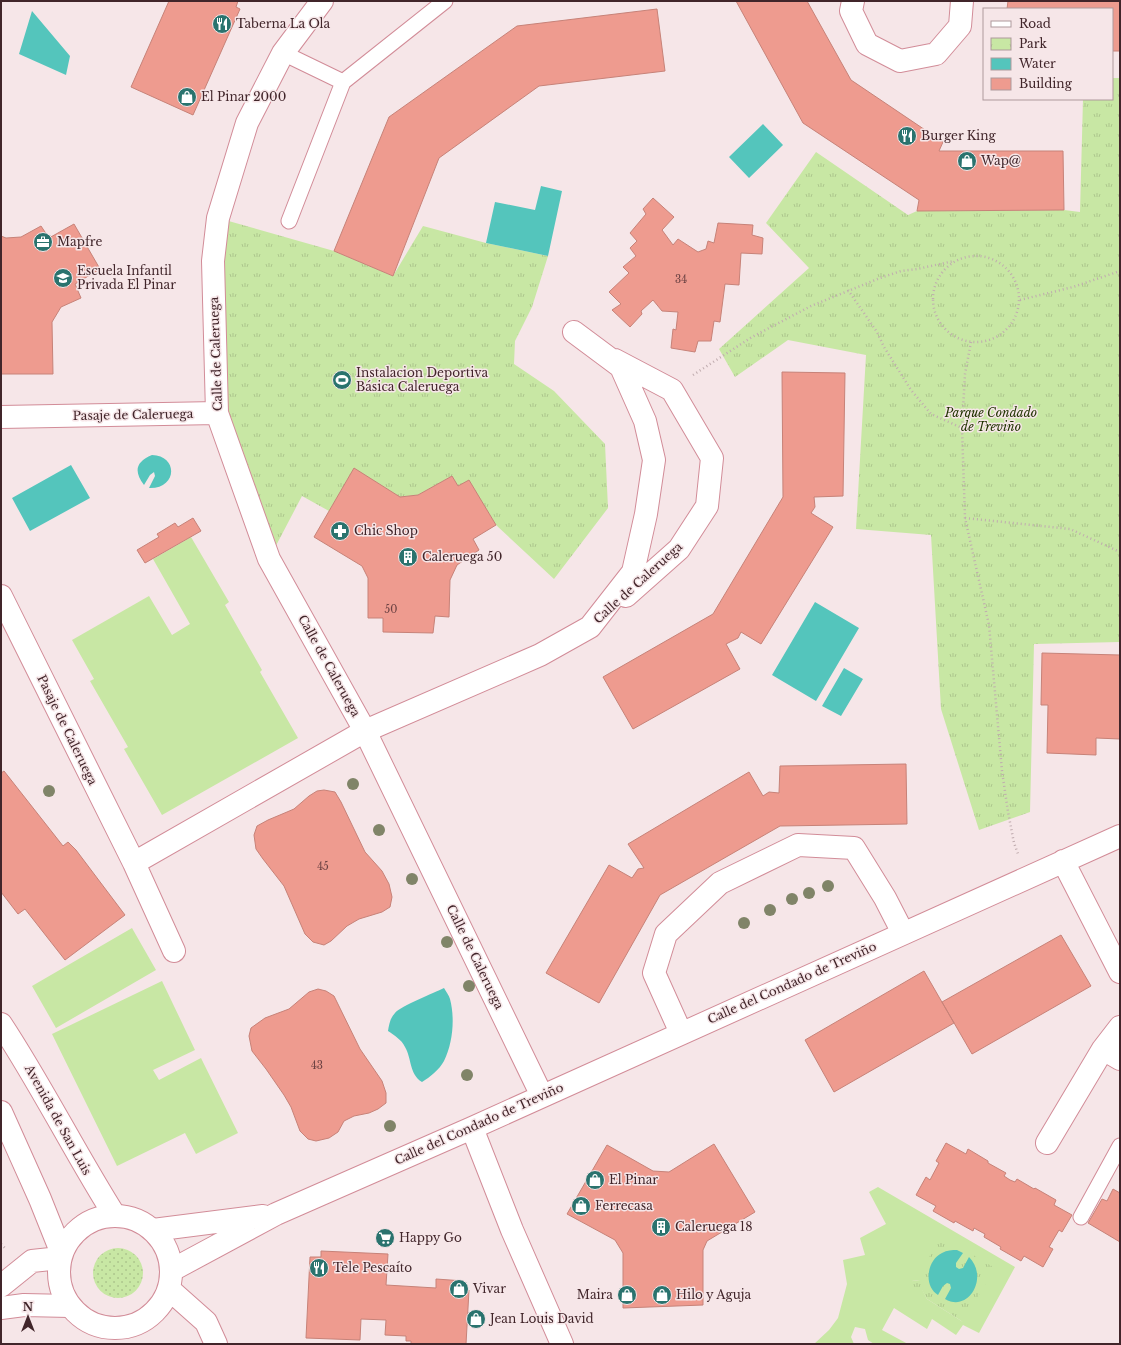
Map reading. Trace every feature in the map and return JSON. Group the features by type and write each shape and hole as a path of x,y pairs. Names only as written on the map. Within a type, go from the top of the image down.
{"street":[{"name":"Calle de Caleruega","path":"322,1 283,53 247,123 218,218 213,261 217,413 269,559 365,731 542,1096"},
{"path":"853,1 851,11 867,44 900,61 936,54 960,26 962,1"},
{"name":"Calle de Caleruega","path":"574,332 621,367 645,421 654,460 646,514 633,572 590,627"},
{"name":"Calle de Caleruega","path":"365,731 540,655 590,627 679,549 707,506 712,458 672,390 607,356"},
{"name":"Pasaje de Caleruega","path":"1,417 217,413"},
{"name":"Pasaje de Caleruega","path":"1,596 134,863 174,951"},
{"path":"134,863 365,731"},
{"name":"Calle del Condado de Treviño","path":"171,1280 276,1214 472,1128 1120,836"},
{"path":"681,1033 654,973 666,934 720,883 798,845 854,848 885,898 904,933"},
{"path":"1063,861 1120,972"},
{"name":"Avenida de San Luis","path":"1,1024 23,1058 92,1180 115,1216"},
{"path":"1047,1143 1111,1054 1120,1027"},
{"path":"1,1112 40,1199 61,1256"},
{"path":"472,1128 512,1230 562,1344"},
{"name":"Calle del Condado de Treviño","path":"153,1230 276,1214"},
{"path":"115,1216 136,1220 153,1230 163,1241 170,1255 171,1280 155,1314 124,1336 91,1324 74,1312 64,1298 59,1282 59,1265 66,1245 78,1230 95,1220 115,1216"},
{"path":"1,1286 32,1261 61,1256"},
{"path":"171,1280 206,1322 216,1344"},
{"path":"1,1308 24,1305 70,1306"}],"lane":[{"path":"289,221 343,82 445,1"},
{"path":"283,53 343,82"},
{"path":"1081,1217 1120,1146"}],"path":[{"path":"672,390 731,350 774,324 811,306 848,290 901,271 954,261 975,255 994,259 1007,268 1017,284 1020,300 1019,310 1012,324 1006,331 993,340 971,342 962,340 948,333 936,318 932,295 937,277 954,261"},
{"path":"1020,300 1073,287 1120,271"},
{"path":"848,290 877,332 884,347 911,390 932,414 962,428"},
{"path":"971,342 965,374 962,428 965,518 989,626 998,741 1008,812 1014,843 1026,878"},
{"path":"965,518 1070,529 1120,552"}],"green space":[{"name":"Parque Condado de Treviño","path":"1113,78 1120,78 1120,642 1034,644 1030,812 979,830 941,709 931,535 856,529 866,355 788,340 735,377 719,349 809,268 766,223 816,152 908,215 917,211 1064,210 1080,212 1083,100 1113,100"},
{"path":"218,218 334,251 393,276 423,226 486,243 548,256 532,307 515,341 514,364 554,391 605,444 608,508 554,579 496,525 469,481 458,486 452,476 418,495 400,497 354,469 329,511 302,496 269,559 217,413"},
{"path":"191,537 229,602 225,605 262,670 260,672 298,738 162,815 124,749 128,747 90,681 94,679 72,640 149,596 172,635 190,624 153,559"},
{"path":"132,928 156,970 56,1028 32,986"},
{"path":"162,981 195,1050 153,1070 159,1080 201,1058 238,1133 196,1154 185,1133 117,1166 52,1034"},
{"path":"878,1187 1015,1267 979,1333 963,1325 956,1335 932,1319 927,1329 894,1308 882,1330 908,1344 874,1344 868,1340 865,1329 855,1327 851,1337 854,1344 814,1344 829,1330 838,1318 847,1284 843,1260 865,1255 860,1238 886,1224 869,1192","holes":["920,1280 963,1322 927,1299 922,1289 912,1281"]},
{"path":"941,1236 995,1268 963,1322 927,1299 922,1290 914,1292 912,1281 920,1280 920,1273"},
{"path":"113,1248 123,1248 136,1255 143,1268 143,1278 136,1291 123,1298 113,1298 104,1294 97,1287 93,1278 93,1268 97,1259 104,1252"}],"water":[{"path":"32,11 70,56 66,75 19,54"},
{"path":"763,124 783,145 749,178 729,157"},
{"path":"541,186 562,191 548,256 486,243 495,202 535,210"},
{"path":"152,455 161,457 167,461 171,472 165,483 158,487 149,488 155,476 154,472 150,475 144,485 139,476 138,468 142,461"},
{"path":"71,465 90,498 30,531 12,498"},
{"path":"815,602 859,628 816,701 772,675"},
{"path":"844,668 863,679 841,716 822,706"},
{"path":"444,988 450,998 452,1006 453,1022 451,1038 444,1061 431,1076 422,1082 413,1071 404,1044 388,1031 389,1024 393,1015 398,1010"},
{"path":"957,1250 963,1253 956,1263 956,1267 959,1269 963,1268 969,1257 975,1265 977,1283 974,1291 968,1297 962,1301 954,1302 945,1299 951,1288 950,1284 947,1283 943,1286 938,1295 933,1291 930,1286 929,1273 930,1267 937,1256 946,1251"}],"building":[{"path":"169,1 238,1 236,7 240,9 193,115 131,87"},
{"path":"736,1 807,1 851,80 943,142 939,151 1063,151 1064,210 917,211 919,200 803,123"},
{"path":"1008,1 1120,1 1120,51 1113,51 1113,8 1007,8"},
{"path":"657,9 665,71 539,86 439,158 393,276 334,251 389,117 517,26"},
{"path":"653,198 674,217 662,230 673,245 678,239 698,252 706,249 708,241 714,243 718,223 753,225 752,235 763,238 762,254 741,253 739,285 725,284 720,322 714,321 711,341 698,341 695,352 671,348 673,329 676,330 678,312 662,311 653,300 641,311 642,314 630,327 612,310 621,304 609,292 629,273 623,267 636,256 630,248 637,241 630,233 646,214 643,209"},
{"path":"74,224 100,269 75,284 81,298 61,307 52,322 53,374 1,374 1,236 6,238 21,237 41,226 49,238"},
{"path":"782,372 845,373 843,496 814,497 815,507 811,513 833,527 761,644 741,632 738,638 726,644 740,669 633,729 603,677 713,614 783,497"},
{"name":"Caleruega 50","path":"354,468 400,497 418,495 452,476 458,486 469,480 496,525 473,539 479,550 457,565 450,580 449,617 435,616 433,633 383,632 383,618 368,618 368,578 362,566 314,537"},
{"path":"193,518 201,531 145,563 137,550 159,537 157,534 175,523 178,527"},
{"path":"1042,653 1120,655 1120,739 1096,738 1096,755 1047,753 1048,705 1041,705"},
{"path":"906,764 907,824 780,826 660,895 599,1003 546,973 609,865 632,878 638,869 644,868 628,844 749,772 763,796 769,792 779,793 780,766"},
{"path":"4,771 63,846 68,842 76,850 125,915 65,960 25,909 18,914 1,892 1,773"},
{"path":"324,790 335,792 365,852 382,871 389,884 392,897 390,907 382,912 359,919 347,926 331,941 324,945 313,942 305,934 284,886 256,849 254,835 257,826 294,809 309,796 317,791"},
{"path":"1061,935 1091,986 972,1054 942,1002"},
{"path":"924,971 954,1023 834,1092 805,1040"},
{"path":"318,989 326,991 334,996 360,1049 382,1081 386,1093 386,1103 369,1113 354,1116 344,1121 338,1132 329,1138 316,1141 308,1139 300,1131 291,1107 284,1095 252,1051 249,1036 251,1028 265,1018 289,1009 309,992"},
{"path":"946,1143 966,1154 968,1149 1006,1173 1004,1176 1010,1180 1015,1182 1017,1179 1056,1200 1054,1205 1072,1215 1062,1232 1059,1230 1049,1247 1053,1249 1043,1267 1024,1256 1021,1261 1000,1249 1001,1247 984,1237 985,1234 974,1228 973,1231 955,1221 954,1223 933,1211 936,1206 916,1195 926,1177 930,1180 939,1163 936,1161"},
{"name":"Caleruega 18","path":"714,1144 755,1212 707,1241 703,1250 703,1305 623,1308 623,1253 615,1240 567,1214 607,1145 653,1171 669,1172"},
{"path":"1113,1189 1120,1193 1120,1242 1088,1223 1102,1199 1107,1201"},
{"path":"321,1251 388,1254 386,1285 436,1288 436,1279 464,1281 463,1290 469,1290 466,1344 411,1344 411,1341 406,1341 406,1336 385,1335 386,1320 361,1319 360,1340 306,1338 310,1257 321,1257"}],"place":[{"name":"Taberna La Ola","path":"222,24"},
{"name":"El Pinar 2000","path":"187,97"},
{"name":"Burger King","path":"907,136"},
{"name":"Wap@","path":"967,161"},
{"name":"Mapfre","path":"43,242"},
{"name":"Escuela Infantil Privada El Pinar","path":"63,278"},
{"name":"Instalacion Deportiva Básica Caleruega","path":"342,380"},
{"name":"Chic Shop","path":"340,531"},
{"name":"Caleruega 50","path":"408,557"},
{"name":"El Pinar","path":"595,1180"},
{"name":"Ferrecasa","path":"581,1206"},
{"name":"Caleruega 18","path":"661,1227"},
{"name":"Happy Go","path":"385,1238"},
{"name":"Tele Pescaíto","path":"319,1268"},
{"name":"Vivar","path":"459,1289"},
{"name":"Maira","path":"627,1295"},
{"name":"Hilo y Aguja","path":"662,1295"},
{"name":"Jean Louis David","path":"476,1319"}]}
